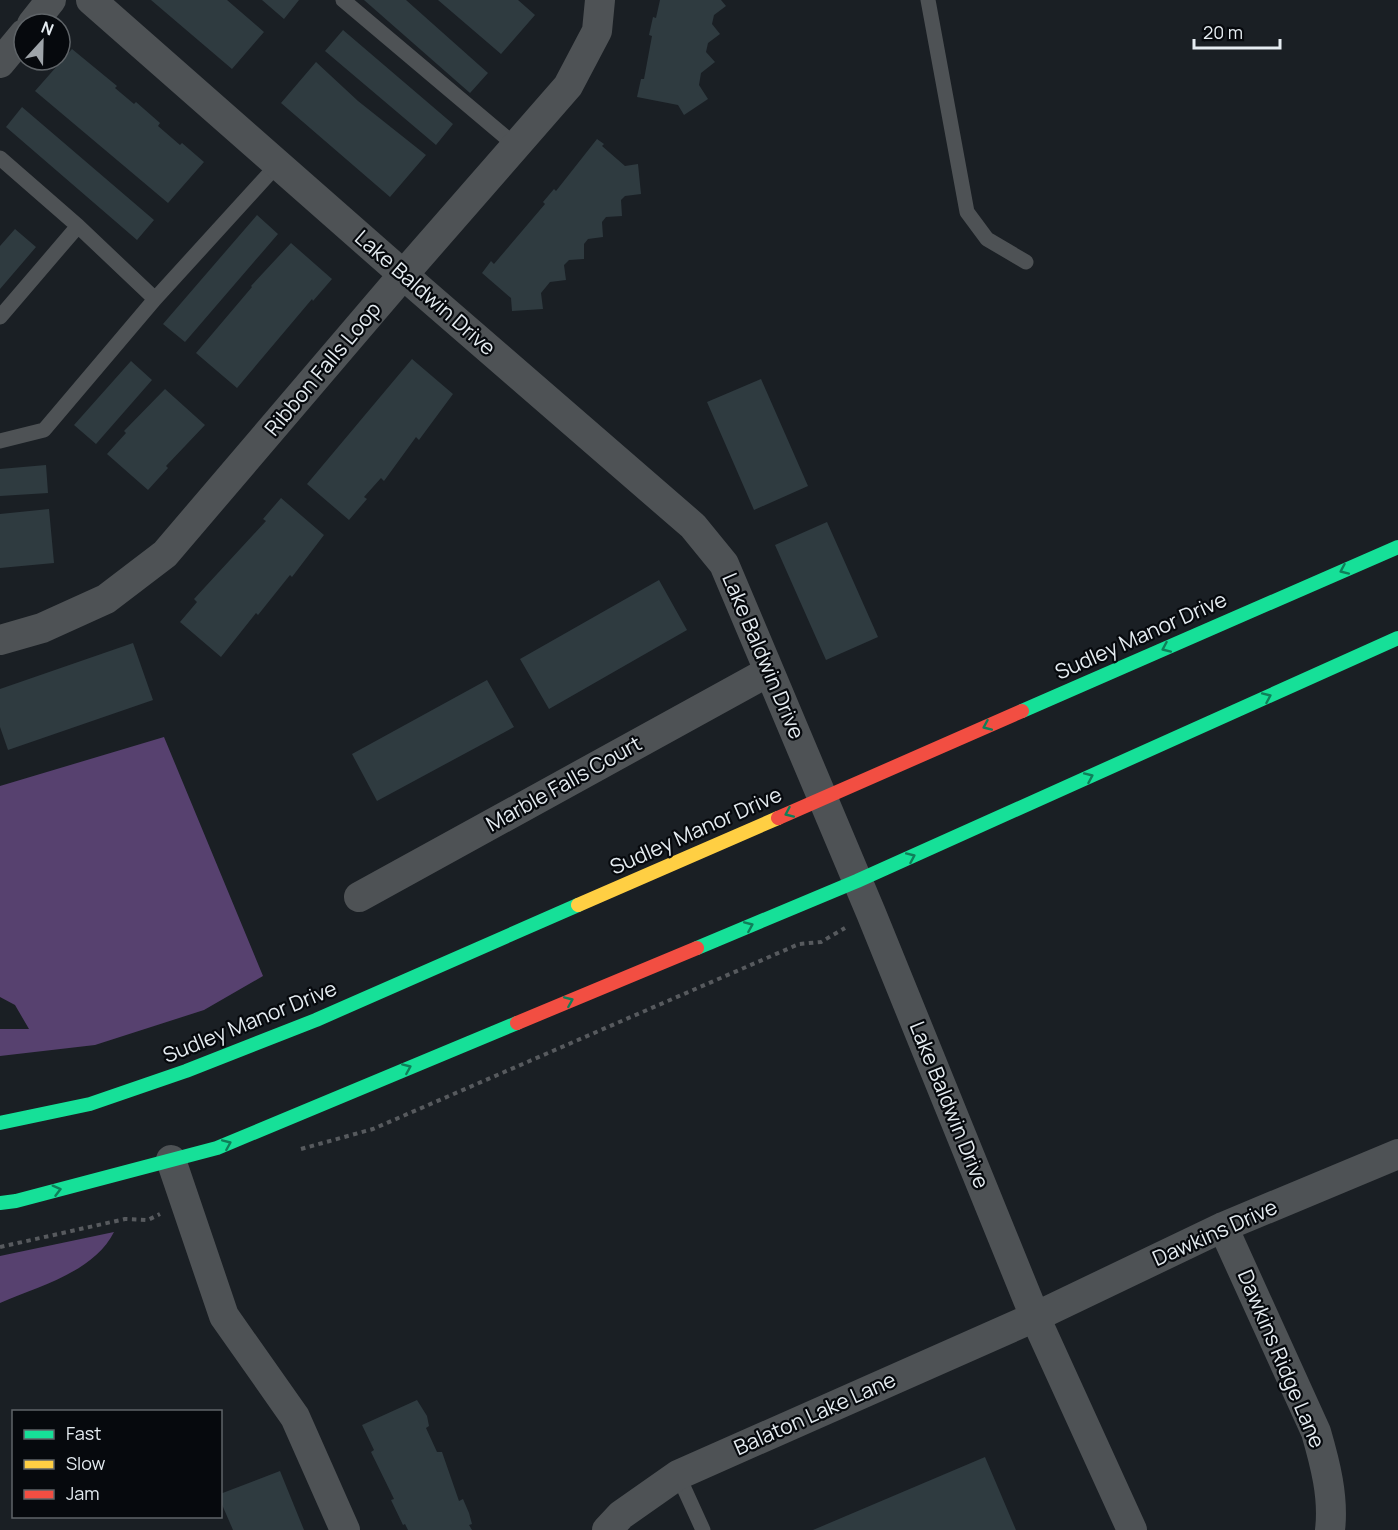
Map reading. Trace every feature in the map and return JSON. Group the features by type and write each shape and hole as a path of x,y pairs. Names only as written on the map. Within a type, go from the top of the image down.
{"main road":[{"name":"Sudley Manor Drive","path":"0,1123 90,1104 186,1071 316,1020 1398,547"},
{"path":"0,1203 16,1201 217,1148 857,881 1398,638"}],"street":[{"path":"42,12 51,0"},
{"name":"Lake Baldwin Drive","path":"91,0 693,526 724,564 823,798 1035,1317 1132,1530"},
{"name":"Ribbon Falls Loop","path":"0,640 42,628 106,599 165,554 568,86 597,30 600,0"},
{"path":"0,63 12,48"},
{"name":"Marble Falls Court","path":"359,897 768,672"},
{"name":"Dawkins Drive","path":"1035,1317 1223,1227 1398,1155"},
{"path":"171,1160 224,1316 295,1417 345,1530"},
{"name":"Dawkins Ridge Lane","path":"1223,1227 1316,1432 1329,1487 1332,1517 1330,1530"},
{"name":"Balaton Lake Lane","path":"618,1525 678,1475 1035,1317"}],"lane":[{"path":"343,0 516,147"},
{"path":"928,0 967,212 987,239 1026,262"},
{"path":"0,158 78,226 155,299"},
{"path":"0,441 44,430 155,299 278,164"},
{"path":"0,316 78,226"},
{"path":"678,1475 703,1530"}],"path":[{"path":"295,1151 373,1129 799,944 821,942"},
{"path":"0,1247 125,1220"}],"shaded area":[{"path":"164,737 263,976 204,1010 95,1045 0,1056 0,1029 29,1029 15,1005 0,997 0,786"},
{"path":"114,1232 105,1246 79,1268 48,1284 0,1303 0,1256"}],"building":[{"path":"151,0 227,0 264,32 232,69"},
{"path":"262,0 299,0 284,19"},
{"path":"364,0 406,0 488,73 470,93"},
{"path":"438,0 518,0 535,15 501,54"},
{"path":"660,0 721,0 726,6 714,15 712,24 720,34 708,43 706,52 715,62 701,73 699,85 708,99 684,115 678,105 637,97 641,79 644,79 653,17 656,18"},
{"path":"343,30 453,124 436,145 325,51"},
{"path":"72,49 117,86 115,88 134,104 136,102 160,123 158,126 180,145 182,143 204,162 168,203 35,91 52,72 72,72"},
{"path":"316,62 358,101 426,155 390,197 281,103"},
{"path":"22,107 154,220 137,240 6,127"},
{"path":"597,139 625,166 638,164 641,194 625,196 621,200 622,216 606,217 602,222 603,237 588,239 584,244 584,259 569,260 564,265 566,280 550,282 541,293 543,309 512,311 511,298 482,273 491,261 494,264"},
{"path":"257,215 278,234 185,342 163,324"},
{"path":"15,229 36,247 0,289 0,246"},
{"path":"291,243 332,279 313,301 312,299 237,388 196,353 251,286"},
{"path":"412,359 453,394 419,440 416,437 384,481 381,478 364,497 367,499 349,520 307,484"},
{"path":"131,361 152,380 96,444 74,425"},
{"path":"761,379 808,486 754,510 707,402"},
{"path":"165,389 205,425 166,466 168,468 148,490 107,454 126,433 124,431"},
{"path":"46,465 48,493 0,496 0,469"},
{"path":"281,498 324,535 292,577 290,575 258,615 256,613 221,657 180,622 197,602 194,599 266,521 263,519"},
{"path":"49,509 54,563 0,568 0,514"},
{"path":"827,522 878,637 826,660 775,545"},
{"path":"659,580 687,630 549,709 520,659"},
{"path":"133,643 153,700 8,750 0,727 0,689"},
{"path":"487,680 514,727 377,801 352,754"},
{"path":"417,1400 427,1416 429,1426 426,1428 437,1452 442,1452 459,1501 463,1499 469,1513 472,1524 469,1525 472,1530 408,1530 405,1524 403,1525 391,1500 394,1499 371,1452 374,1450 362,1425"},
{"path":"985,1457 1016,1530 813,1530"},
{"path":"280,1471 304,1530 233,1530 222,1505 222,1493"}],"traffic: fast":[{"path":"1022,711 1398,547"},
{"path":"697,948 857,881 1398,638"},
{"path":"0,1123 90,1104 186,1071 316,1020 578,905"},
{"path":"0,1203 16,1201 217,1148 517,1023"}],"traffic: slow":[{"path":"578,905 778,818"}],"traffic: jam":[{"path":"778,818 1022,711"},
{"path":"517,1023 697,948"}]}
